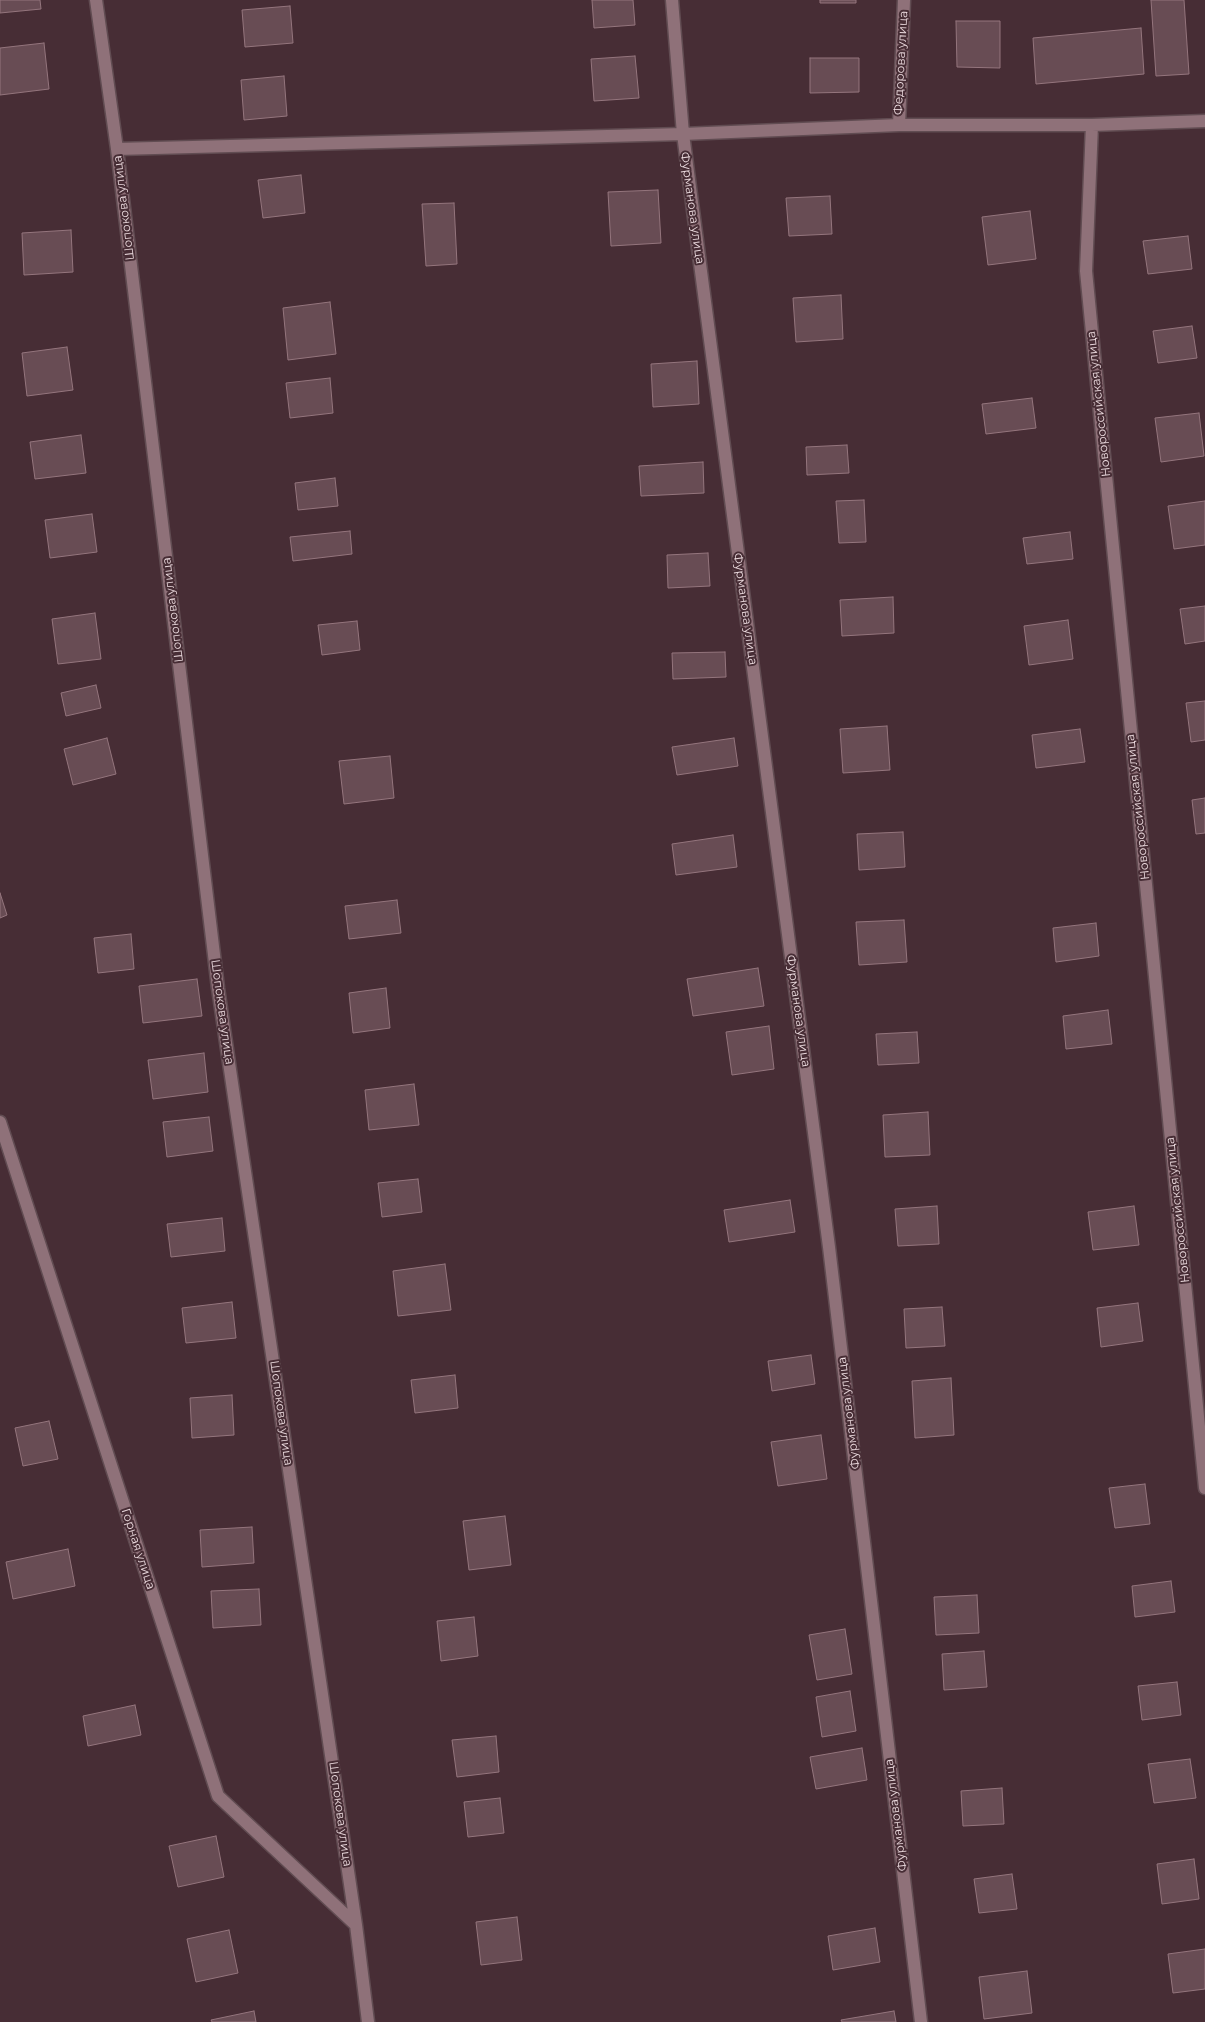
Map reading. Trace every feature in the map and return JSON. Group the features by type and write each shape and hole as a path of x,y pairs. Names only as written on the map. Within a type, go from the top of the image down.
{"street":[{"name":"Шопокова улица","path":"96,0 117,149 218,988 356,1925 368,2022"},
{"name":"Фурманова улица","path":"672,0 682,134 829,1247 921,2022"},
{"name":"Федорова улица","path":"898,125 904,0"},
{"path":"117,149 682,134 898,125 1092,125 1205,121"},
{"name":"Новороссийская улица","path":"1092,125 1086,271 1205,1488"},
{"name":"Горная улица","path":"0,1122 218,1796 356,1925"}],"building":[{"path":"0,0 40,0 41,9 0,13"},
{"path":"592,0 633,0 635,25 594,28"},
{"path":"820,0 856,0 856,3 820,3"},
{"path":"1151,0 1184,0 1189,74 1156,76"},
{"path":"290,6 293,43 245,47 242,10"},
{"path":"956,21 1000,21 1000,68 957,67"},
{"path":"1141,28 1144,74 1036,84 1033,38"},
{"path":"44,43 49,89 0,95 0,48"},
{"path":"635,56 639,98 594,101 591,59"},
{"path":"810,58 859,58 859,92 810,93"},
{"path":"284,76 287,116 244,120 241,80"},
{"path":"301,175 305,213 263,218 258,180"},
{"path":"658,190 661,243 611,246 608,192"},
{"path":"830,196 832,234 789,236 786,198"},
{"path":"454,203 457,264 426,266 422,204"},
{"path":"1030,211 1036,259 988,265 982,217"},
{"path":"71,230 73,272 24,275 22,233"},
{"path":"1188,236 1192,269 1148,274 1143,241"},
{"path":"841,295 843,339 796,342 793,298"},
{"path":"330,302 336,354 288,360 283,308"},
{"path":"1192,326 1197,358 1158,363 1153,331"},
{"path":"67,347 73,390 27,396 22,353"},
{"path":"697,361 699,404 653,407 651,364"},
{"path":"330,378 333,413 290,418 286,383"},
{"path":"1032,398 1036,428 986,434 982,404"},
{"path":"1199,413 1204,456 1161,462 1155,418"},
{"path":"81,435 86,473 35,479 30,442"},
{"path":"847,445 849,473 807,475 806,447"},
{"path":"703,462 704,493 641,496 639,466"},
{"path":"335,478 338,506 298,510 295,483"},
{"path":"864,500 866,542 839,543 836,501"},
{"path":"1205,501 1205,545 1174,549 1168,506"},
{"path":"92,514 97,552 50,558 45,520"},
{"path":"350,531 352,554 293,561 290,537"},
{"path":"1070,532 1073,559 1027,564 1023,538"},
{"path":"708,553 710,586 668,588 667,555"},
{"path":"893,597 894,633 842,636 840,600"},
{"path":"1205,606 1205,641 1185,644 1180,609"},
{"path":"95,613 101,659 58,664 52,619"},
{"path":"1068,620 1073,659 1029,665 1024,626"},
{"path":"357,621 360,650 322,655 318,625"},
{"path":"725,652 726,677 673,679 672,653"},
{"path":"96,685 101,708 66,716 61,693"},
{"path":"1205,701 1205,740 1191,742 1186,703"},
{"path":"887,726 890,770 843,773 840,729"},
{"path":"1080,729 1085,762 1036,768 1032,735"},
{"path":"107,738 116,774 73,785 64,749"},
{"path":"734,738 738,766 677,775 672,747"},
{"path":"390,756 394,798 344,804 339,761"},
{"path":"1205,798 1205,833 1196,834 1192,800"},
{"path":"903,832 905,867 859,870 857,834"},
{"path":"733,835 737,867 676,875 672,844"},
{"path":"0,893 7,915 0,918"},
{"path":"397,900 401,933 349,939 345,906"},
{"path":"904,920 907,962 859,965 856,922"},
{"path":"1096,923 1099,956 1056,962 1053,928"},
{"path":"131,934 134,969 98,973 94,938"},
{"path":"758,968 764,1006 693,1016 687,979"},
{"path":"197,979 202,1016 143,1023 139,986"},
{"path":"386,988 390,1028 353,1033 349,993"},
{"path":"1108,1010 1112,1044 1066,1049 1063,1016"},
{"path":"769,1026 774,1069 732,1075 726,1032"},
{"path":"917,1032 919,1063 878,1065 876,1034"},
{"path":"204,1053 208,1092 153,1099 148,1060"},
{"path":"414,1084 419,1125 369,1130 365,1090"},
{"path":"928,1112 930,1155 885,1157 883,1115"},
{"path":"209,1117 213,1151 167,1157 163,1122"},
{"path":"418,1179 422,1212 382,1217 378,1183"},
{"path":"790,1200 795,1232 729,1242 724,1210"},
{"path":"937,1206 939,1244 898,1246 895,1209"},
{"path":"1134,1206 1139,1245 1093,1250 1088,1212"},
{"path":"222,1218 225,1251 171,1257 167,1224"},
{"path":"445,1264 451,1310 398,1316 393,1271"},
{"path":"232,1302 236,1338 186,1343 182,1308"},
{"path":"1138,1303 1143,1341 1101,1347 1097,1308"},
{"path":"942,1307 945,1346 906,1348 904,1309"},
{"path":"811,1355 815,1384 772,1391 768,1361"},
{"path":"455,1375 458,1408 415,1413 411,1380"},
{"path":"951,1378 954,1435 915,1438 912,1381"},
{"path":"232,1395 234,1435 192,1438 190,1398"},
{"path":"49,1421 58,1459 23,1466 15,1428"},
{"path":"821,1435 827,1479 778,1486 771,1442"},
{"path":"1145,1484 1150,1524 1115,1528 1109,1488"},
{"path":"505,1516 511,1565 469,1570 463,1521"},
{"path":"252,1527 254,1563 202,1567 200,1530"},
{"path":"68,1549 75,1586 13,1599 6,1562"},
{"path":"1171,1581 1175,1612 1135,1617 1132,1586"},
{"path":"259,1589 261,1625 213,1628 211,1591"},
{"path":"977,1595 979,1633 936,1635 934,1597"},
{"path":"474,1617 478,1656 441,1661 437,1621"},
{"path":"845,1629 852,1674 817,1680 809,1635"},
{"path":"984,1651 987,1687 944,1690 942,1654"},
{"path":"1177,1682 1181,1715 1142,1720 1138,1686"},
{"path":"850,1691 856,1731 822,1737 816,1697"},
{"path":"135,1705 141,1735 88,1746 83,1716"},
{"path":"496,1736 499,1772 457,1777 452,1740"},
{"path":"862,1748 867,1780 816,1789 810,1757"},
{"path":"1190,1759 1196,1798 1154,1803 1148,1764"},
{"path":"1002,1788 1004,1824 963,1826 961,1791"},
{"path":"500,1798 504,1833 468,1837 464,1802"},
{"path":"216,1836 224,1877 178,1887 169,1846"},
{"path":"1194,1859 1199,1899 1162,1904 1157,1864"},
{"path":"1012,1874 1017,1909 979,1913 974,1879"},
{"path":"517,1917 522,1960 481,1965 476,1922"},
{"path":"875,1928 880,1962 833,1970 828,1936"},
{"path":"229,1930 238,1973 196,1982 187,1939"},
{"path":"1205,1949 1205,1989 1173,1993 1168,1954"},
{"path":"1027,1971 1032,2013 984,2019 979,1977"},
{"path":"254,2011 256,2022 212,2022 211,2020"},
{"path":"894,2011 896,2022 842,2022 841,2020"}]}
